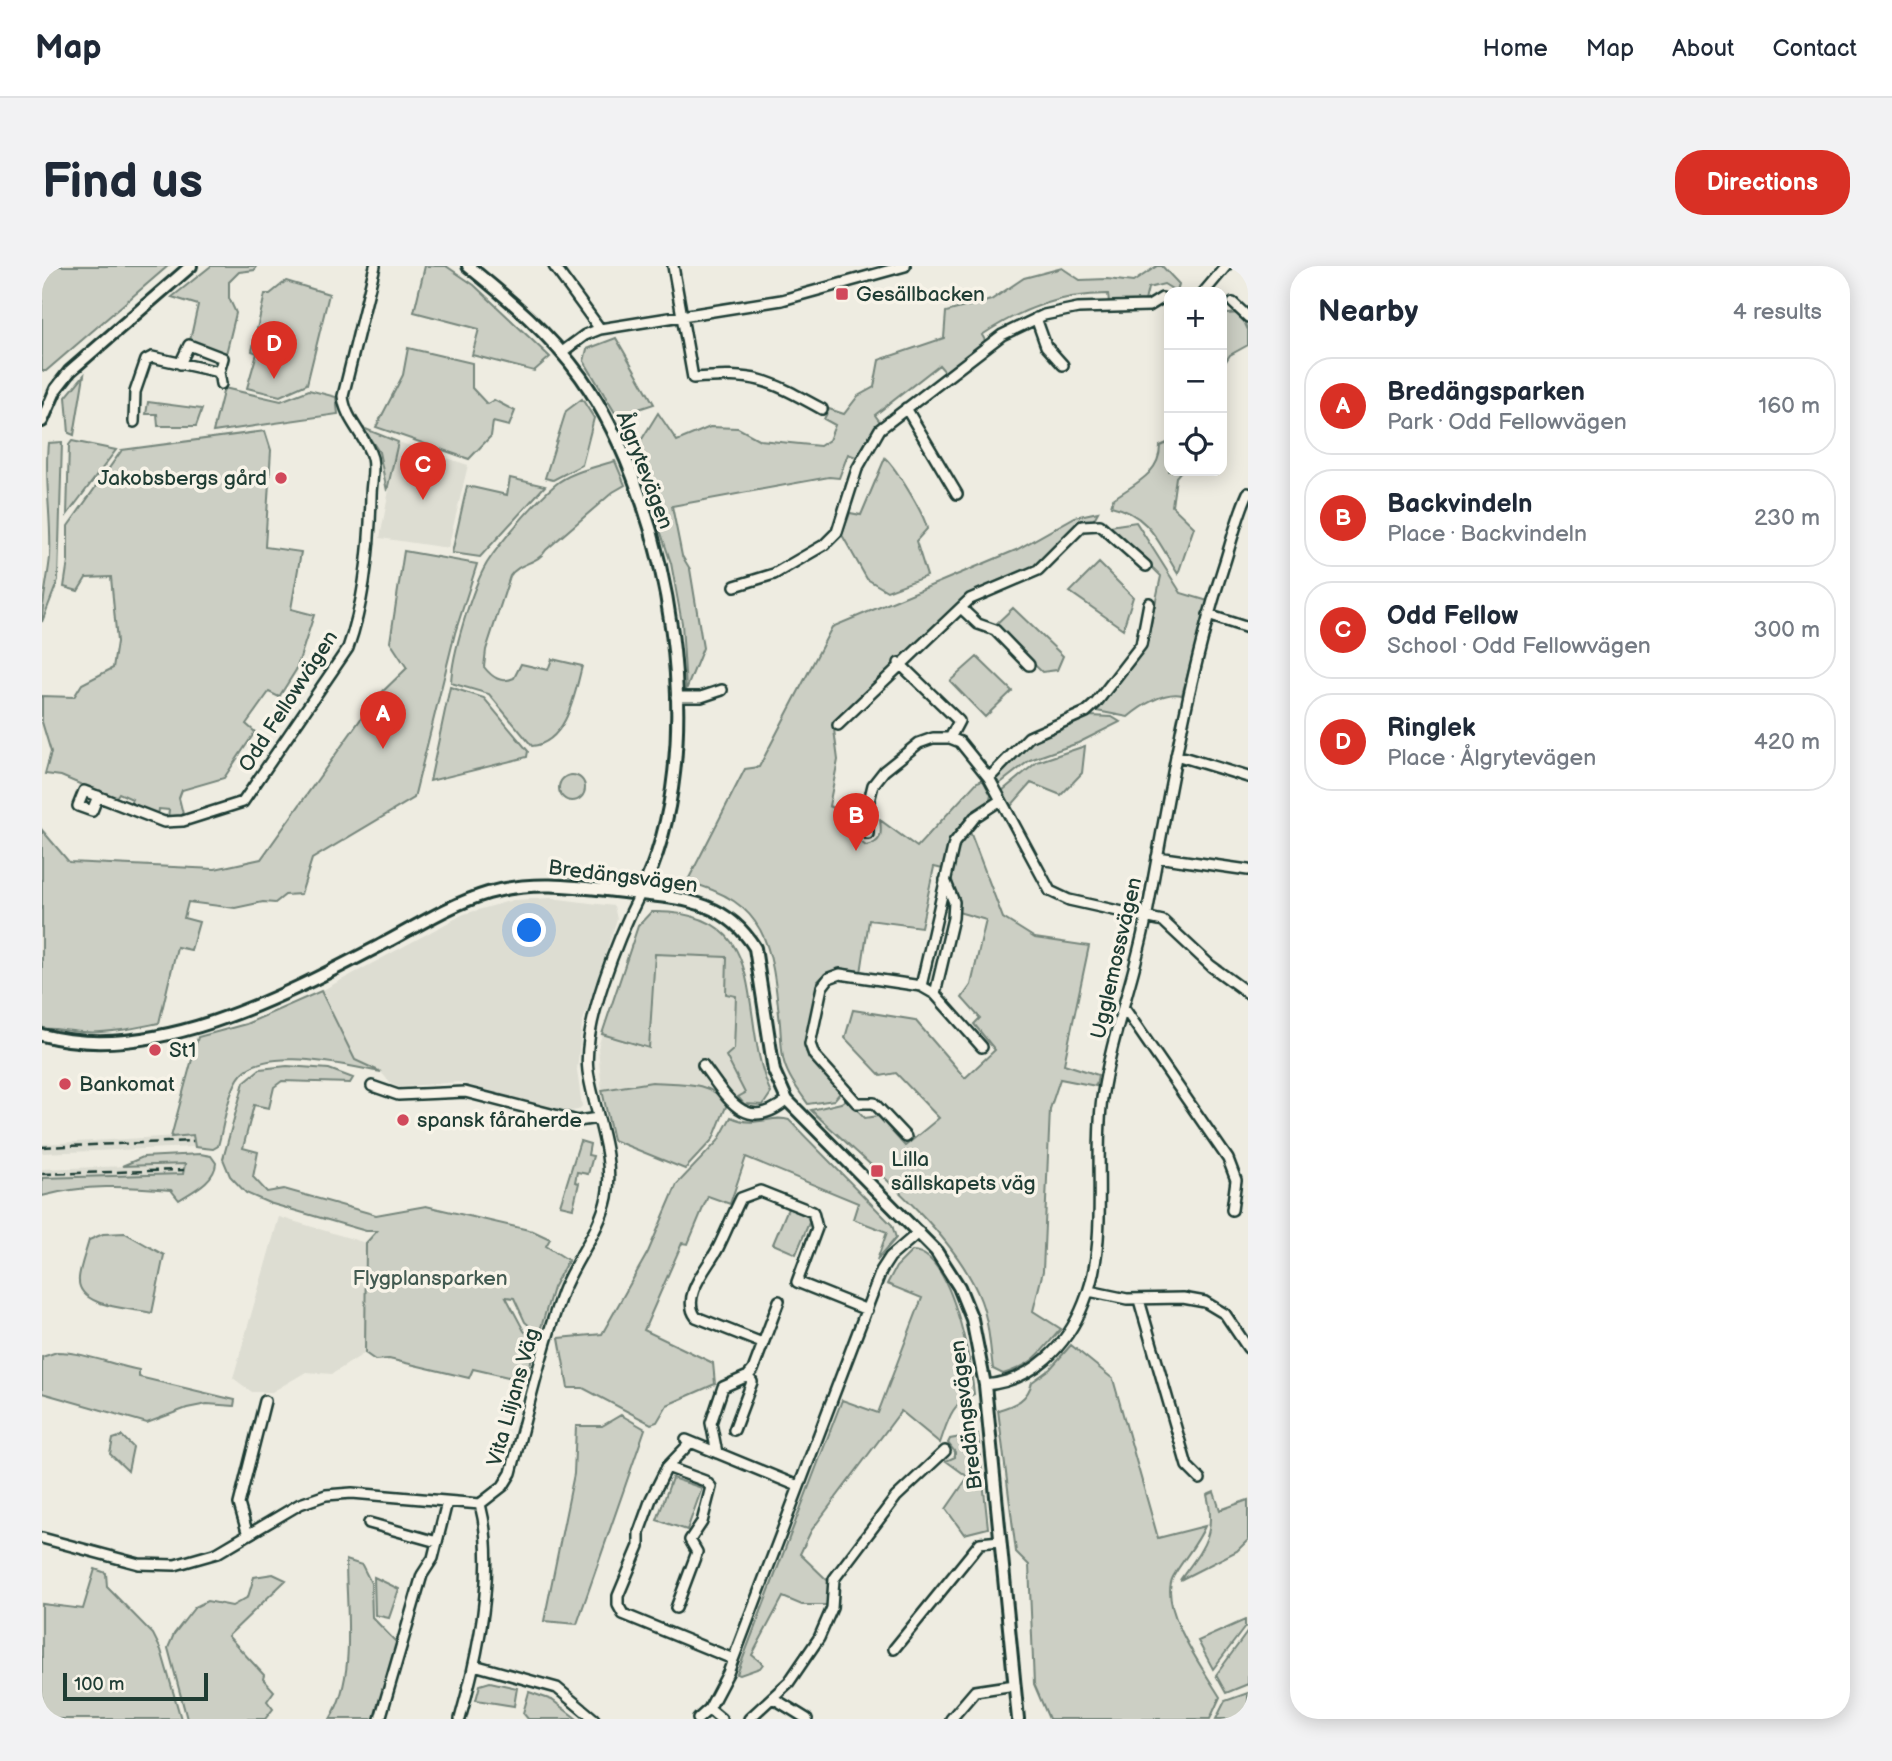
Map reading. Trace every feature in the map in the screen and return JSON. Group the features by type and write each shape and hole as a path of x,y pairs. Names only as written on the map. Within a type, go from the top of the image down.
{"street":[{"path":"42,421 56,389 70,371 191,266"},
{"name":"Odd Fellowvägen","path":"98,796 164,822 183,821 243,802 348,648 359,609 373,506 374,467 371,455 348,416 343,396 375,266"},
{"name":"Ålgrytevägen","path":"468,266 562,352 599,406 635,485 662,584 676,697 678,751 674,787 664,829 640,894"},
{"path":"554,266 600,329"},
{"path":"673,266 694,378 755,377 772,383 822,410"},
{"path":"562,352 585,335 600,329 782,300 905,266"},
{"path":"1208,287 1226,266"},
{"path":"735,586 774,574 802,560 838,532 857,470 880,429 1002,335 1036,318 1078,308 1149,306 1164,299"},
{"path":"1233,303 1248,317"},
{"path":"1036,318 1046,346 1063,365"},
{"path":"180,364 189,345 223,358 219,372 221,384"},
{"path":"134,422 135,392 146,360 152,357 219,372"},
{"path":"906,408 957,495"},
{"name":"Ugglemossvägen","path":"985,1385 1020,1377 1041,1364 1070,1330 1089,1291 1097,1234 1101,1108 1146,916 1177,755 1208,615 1248,493"},
{"path":"838,725 899,663 916,652 970,599 1038,570 1082,526 1100,525 1117,537 1146,566"},
{"path":"989,778 1029,737 1086,712 1096,703 1141,645 1149,603"},
{"path":"961,608 978,624 995,630 1029,665"},
{"path":"1208,615 1248,628"},
{"path":"899,663 959,721 950,738"},
{"path":"676,697 701,697 722,690"},
{"path":"868,834 867,805 873,785 884,771 919,743 933,738 950,738 960,742 989,778 1050,891 1069,900 1163,921 1211,966 1248,993"},
{"path":"1177,755 1248,777"},
{"path":"921,986 954,843 962,829 1001,800"},
{"path":"1157,857 1248,870"},
{"path":"935,994 953,918 954,902 945,880"},
{"name":"Bredängsvägen","path":"42,1035 104,1042 188,1028 224,1017 299,987 457,905 491,892 547,884 640,894 713,907 746,934 759,965 774,1072 787,1100 919,1233 950,1271 966,1302 977,1336 985,1385 1018,1719"},
{"name":"Vita Liljans Väg","path":"480,1504 503,1486 511,1473 562,1292 604,1206 608,1170 588,1071 589,1040 595,1012 640,894"},
{"path":"906,1137 874,1103 857,1103 814,1055 810,1044 822,987 829,978 840,974 921,986 935,994 982,1047"},
{"path":"1124,1008 1232,1166 1237,1184 1232,1210"},
{"path":"703,1065 739,1111 756,1115 765,1113 787,1100"},
{"path":"372,1086 398,1095 465,1092 578,1121 598,1118"},
{"path":"762,1343 696,1317 691,1301 704,1268 716,1252 741,1198 750,1194 760,1191 813,1212 817,1228 797,1282 867,1310"},
{"path":"698,1719 709,1709 733,1659 881,1271 890,1257 919,1233"},
{"path":"1089,1291 1139,1300 1190,1298 1205,1302 1224,1314 1248,1348"},
{"path":"1139,1300 1187,1466 1200,1479"},
{"path":"717,1453 710,1423 723,1387 748,1376 779,1301"},
{"path":"734,1430 752,1382 748,1376"},
{"path":"248,1535 239,1504 265,1401"},
{"path":"733,1659 623,1614 618,1605 618,1597 639,1546 639,1532 667,1467 688,1441 798,1486"},
{"path":"749,1719 774,1698 819,1639 832,1608 834,1579 897,1497 944,1451"},
{"path":"667,1467 705,1480 711,1487 702,1522 690,1540 696,1552 676,1608"},
{"path":"42,1538 139,1564 159,1566 198,1561 300,1504 326,1495 352,1493 480,1504 487,1564 474,1665 460,1719"},
{"path":"380,1719 422,1575 429,1569 447,1502"},
{"path":"369,1523 437,1542"},
{"path":"894,1649 980,1543 1000,1541"},
{"path":"474,1665 556,1689 594,1719"},
{"path":"950,1719 975,1691 1015,1685"},
{"path":"774,1698 807,1719"},
{"path":"709,1709 721,1719"}],"shaded area":[{"path":"398,442 468,465 448,548 380,538"},
{"path":"551,898 614,906 617,919 582,1024 577,1070 582,1106 578,1110 566,1112 458,1082 399,1087 391,1084 381,1072 355,1060 321,991 464,914 513,900"},
{"path":"655,954 727,957 726,994 736,995 734,1049 726,1056 745,1093 727,1104 719,1093 693,1084 652,1082 602,1090 598,1048 602,1034 649,1048"},
{"path":"194,1135 195,1147 42,1153 42,1144"},
{"path":"186,1164 184,1174 42,1178 42,1169"},
{"path":"279,1217 366,1243 365,1353 332,1374 306,1372 272,1392 252,1392 233,1378"}],"green space":[{"path":"42,266 168,266 46,371 42,371"},
{"path":"211,266 256,266 255,270 239,272 229,282 229,298 236,313 226,354 189,345 198,305 172,297"},
{"path":"425,266 446,266 474,285 550,357 534,371 472,355 479,329 414,312"},
{"path":"1157,266 1162,266 1179,284 1178,287 1164,284 1148,288 1145,301 1109,302 1108,294 1074,297 1042,305 1011,318 982,335 986,342 945,372 939,365 875,415 880,422 856,457 848,454 839,478 829,477 672,506 682,556 690,569 703,648 686,690 682,623 671,563 634,452 658,413 677,441 710,427 738,428 760,440 820,446 829,440 835,425 824,419 829,409 844,414 858,396 874,387 879,360 944,338 946,312 991,300 1024,278 1062,268 1080,280 1133,282"},
{"path":"286,281 329,294 307,384 280,396 247,388 257,353 252,351 265,294 270,294"},
{"path":"1240,313 1248,330 1248,345 1227,360 1227,314"},
{"path":"616,338 654,404 617,416 584,361 587,349"},
{"path":"408,348 472,363 472,388 487,404 494,400 515,411 509,426 493,422 491,436 469,459 376,427 403,375"},
{"path":"84,375 74,435 69,433 66,397"},
{"path":"224,388 281,401 309,390 336,397 338,414 213,432"},
{"path":"582,399 594,418 582,465 553,480 545,478 566,411"},
{"path":"148,402 202,409 196,426 158,426 157,414 146,414"},
{"path":"363,428 398,442 387,491 379,452"},
{"path":"265,431 271,450 265,547 301,552 291,609 314,615 296,670 279,697 269,692 246,724 255,732 224,778 182,790 179,798 184,818 168,818 169,810 159,809 158,816 129,805 132,799 119,793 115,799 61,776 45,774 51,752 42,722 42,696 74,697 82,684 113,668 117,642 111,577 86,578 78,591 64,587 68,561 68,526 122,450"},
{"path":"72,441 116,450 67,515 69,445"},
{"path":"62,442 58,580 42,622 50,557 48,443"},
{"path":"1164,444 1164,476 1177,476 1172,506 1194,527 1178,574 1152,531 1135,516 1111,506 1113,499 1151,471 1159,456 1160,446"},
{"path":"885,458 909,492 927,529 916,541 927,576 887,591 867,579 842,535 850,513 861,515"},
{"path":"615,461 625,485 613,492 543,555 518,568 510,576 486,650 484,667 501,680 514,678 521,664 548,670 552,659 582,666 568,715 554,736 544,743 532,746 489,694 451,683 464,622 475,588 487,563 528,511 561,480"},
{"path":"510,478 545,486 480,557 452,553 467,486 507,495"},
{"path":"1098,512 1093,521 1084,523 1035,567 973,592 833,722 838,760 829,806 857,817 857,839 866,846 880,837 880,820 917,847 977,782 983,780 991,795 990,800 964,823 954,836 943,869 934,867 921,927 869,920 861,973 832,972 817,982 806,1051 841,1092 834,1100 808,1104 784,1062 774,973 762,933 751,916 735,902 687,882 745,769 759,767 832,627 1016,550 1075,517"},
{"path":"1136,522 1181,593 1208,601 1182,695 1160,697 1128,717 1097,711 1146,647 1161,576 1110,526"},
{"path":"404,551 477,564 455,633 414,798 312,859 301,894 285,895 275,903 263,902 235,908 188,902 184,918 199,922 191,950 177,947 159,1023 101,1032 42,1029 42,830 69,862 215,869 261,859 375,699 407,668 390,642"},
{"path":"1099,563 1133,597 1123,629 1070,592"},
{"path":"1013,608 1063,656 1057,670 1042,672 994,626"},
{"path":"977,657 1012,691 985,717 950,681"},
{"path":"450,687 484,698 528,751 527,757 430,781"},
{"path":"1090,716 1112,717 1120,722 1078,743 1030,760 998,785 995,778 1033,740"},
{"path":"1085,746 1082,773 1061,795 1031,783 1011,806 1002,791 1037,762"},
{"path":"572,775 581,779 585,788 581,797 572,801 563,797 559,788 563,779"},
{"path":"969,829 1003,918 1035,938 1089,946 1064,1064 1098,1075 1096,1086 1060,1079 1050,1109 1043,1271 1033,1311 1061,1329 1031,1361 1003,1374 993,1369 988,1326 981,1301 969,1275 951,1249 906,1199 811,1110 847,1099 865,1118 878,1116 905,1146 939,1118 896,1073 881,1076 845,1038 853,1010 915,1020 965,1078 995,1050 974,1024 980,1018 962,998 971,985 986,920 958,912 953,890 953,858 956,848"},
{"path":"651,912 691,916 718,928 735,947 745,972 761,1063 771,1093 763,1105 744,1104 738,1097 745,1093 726,1056 734,1049 736,996 726,994 727,957 655,954 649,1048 602,1034 638,926"},
{"path":"321,991 355,1060 381,1072 305,1060 264,1062 249,1068 234,1086 218,1146 213,1149 195,1147 193,1135 171,1137 198,1037 246,1024"},
{"name":"Flygplansparken","path":"287,1066 329,1069 353,1078 350,1083 282,1081 274,1087 269,1108 254,1105 243,1148 258,1152 253,1177 267,1192 284,1189 376,1215 426,1206 533,1231 550,1239 546,1246 568,1260 553,1288 539,1334 525,1322 514,1298 506,1297 524,1331 536,1342 526,1381 473,1369 469,1378 389,1359 375,1360 365,1353 366,1243 377,1231 366,1231 269,1203 246,1193 230,1176 223,1159 244,1082 260,1069"},
{"path":"652,1082 703,1087 720,1096 727,1104 713,1139 685,1169 613,1140 602,1090"},
{"path":"731,1117 748,1122 789,1120 892,1225 896,1238 877,1260 887,1232 853,1219 858,1203 746,1157 730,1204 708,1196 688,1244 682,1243 644,1330 713,1363 715,1384 667,1405 657,1422 651,1424 583,1388 568,1388 559,1338 602,1334 648,1252 677,1184 718,1141"},
{"path":"580,1141 590,1144 588,1155 593,1156 588,1174 577,1172 575,1182 579,1183 573,1208 560,1205"},
{"path":"200,1154 211,1156 216,1163 215,1169 202,1185 179,1200 171,1190 122,1187 74,1189 42,1196 42,1178 183,1174 185,1164 122,1166 143,1157"},
{"path":"788,1208 811,1218 796,1254 773,1244"},
{"path":"125,1233 164,1255 152,1313 106,1305 95,1301 80,1288 79,1278 89,1240 103,1234"},
{"path":"912,1251 926,1256 938,1269 948,1288 964,1336 974,1394 955,1408 940,1443 901,1411 811,1531 800,1554 828,1581 828,1605 802,1605 783,1597 752,1655 763,1664 760,1668 737,1674 842,1400 878,1413 922,1298 887,1284 896,1267"},
{"path":"1071,1345 1113,1379 1158,1538 1205,1526 1173,1577 1170,1590 1177,1621 1220,1697 1210,1719 1049,1719 1034,1684 1029,1565 1016,1552 998,1410 1015,1404 1024,1397 1032,1382 1050,1369"},
{"path":"57,1352 77,1354 139,1370 139,1377 235,1400 234,1406 207,1404 187,1408 147,1423 42,1393 42,1357"},
{"path":"621,1415 645,1429 577,1624 544,1621 574,1474 576,1426 602,1426"},
{"path":"978,1434 988,1528 964,1534 946,1509 968,1477 946,1461 955,1457 955,1452 948,1443 950,1439"},
{"path":"122,1436 133,1447 128,1471 110,1454 113,1439"},
{"path":"672,1478 702,1488 687,1530 657,1520"},
{"path":"1214,1492 1220,1510 1248,1500 1248,1540 1237,1551 1180,1580 1201,1550 1209,1531 1210,1509 1207,1495"},
{"path":"346,1560 362,1565 371,1583 372,1617 397,1643 376,1719 330,1719 344,1683 347,1663"},
{"path":"95,1569 106,1573 107,1587 153,1634 161,1650 181,1719 42,1719 42,1604 83,1609"},
{"path":"273,1574 286,1580 228,1636 264,1675 263,1679 274,1691 267,1701 273,1709 265,1719 187,1719 168,1648 174,1634 195,1607 207,1601 232,1606 248,1597 254,1577"},
{"path":"374,1577 399,1589 389,1618 375,1615"},
{"path":"1245,1620 1245,1627 1213,1669 1198,1641"},
{"path":"1248,1631 1248,1684 1226,1693 1216,1675"},
{"path":"490,1682 517,1688 514,1706 476,1700 480,1685"},
{"path":"529,1692 552,1700 577,1719 528,1719 523,1713"},
{"path":"1248,1693 1248,1719 1216,1719 1225,1701"}],"railway":[{"path":"42,1147 193,1141"},
{"path":"42,1174 184,1170"}],"place":[{"name":"Gesällbacken","path":"842,294"},
{"name":"Ringlek","path":"274,379"},
{"name":"Jakobsbergs gård","path":"281,478"},
{"name":"Odd Fellow","path":"423,500"},
{"name":"Bredängsparken","path":"383,749"},
{"name":"Backvindeln","path":"856,851"},
{"name":"St1","path":"155,1050"},
{"name":"Bankomat","path":"65,1084"},
{"name":"spansk fåraherde","path":"403,1120"},
{"name":"Lilla sällskapets väg","path":"877,1171"}]}
